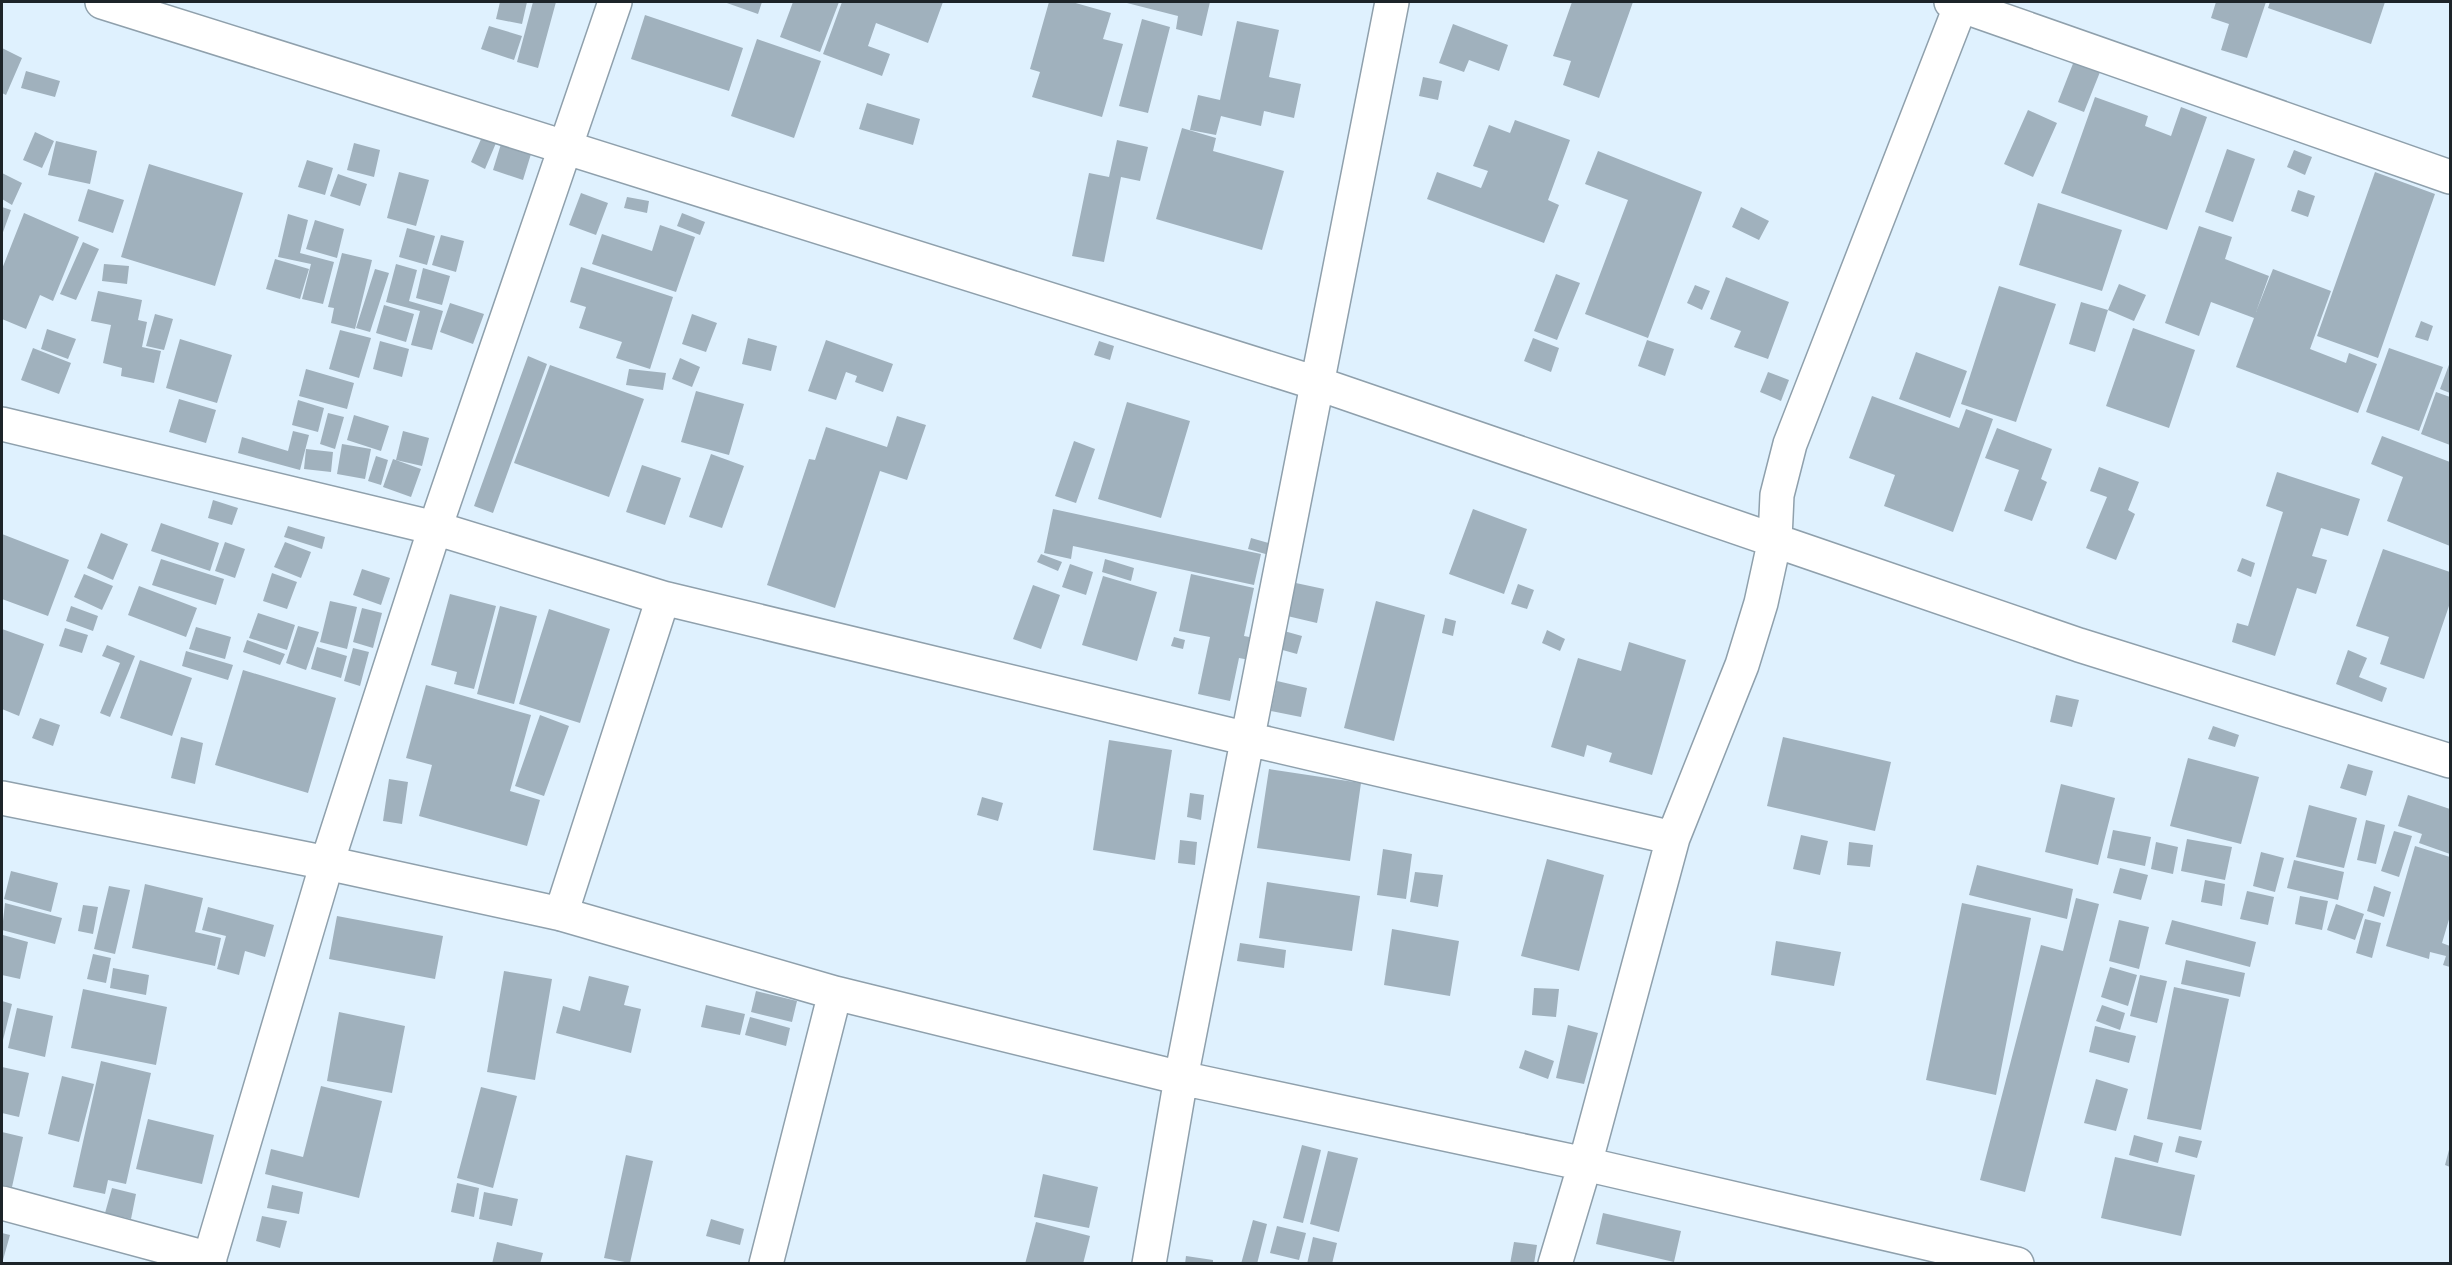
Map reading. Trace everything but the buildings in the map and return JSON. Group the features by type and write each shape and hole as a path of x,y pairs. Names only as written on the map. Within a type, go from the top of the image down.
{"street":[{"path":"102,2 1316,383 2079,645 2451,761"},
{"path":"2,1203 209,1261 327,863 435,528 615,2"},
{"path":"1149,1263 1181,1078 1392,2"},
{"path":"1555,1263 1585,1164 1673,838 1742,665 1761,603 1775,539 1777,495 1790,444 1958,3 2451,177"},
{"path":"2,424 435,528 663,598 1248,740 1673,838"},
{"path":"561,914 663,598"},
{"path":"2,798 327,863 561,914 835,993 1181,1078 1585,1164 2017,1263"},
{"path":"766,1263 835,993"}]}
